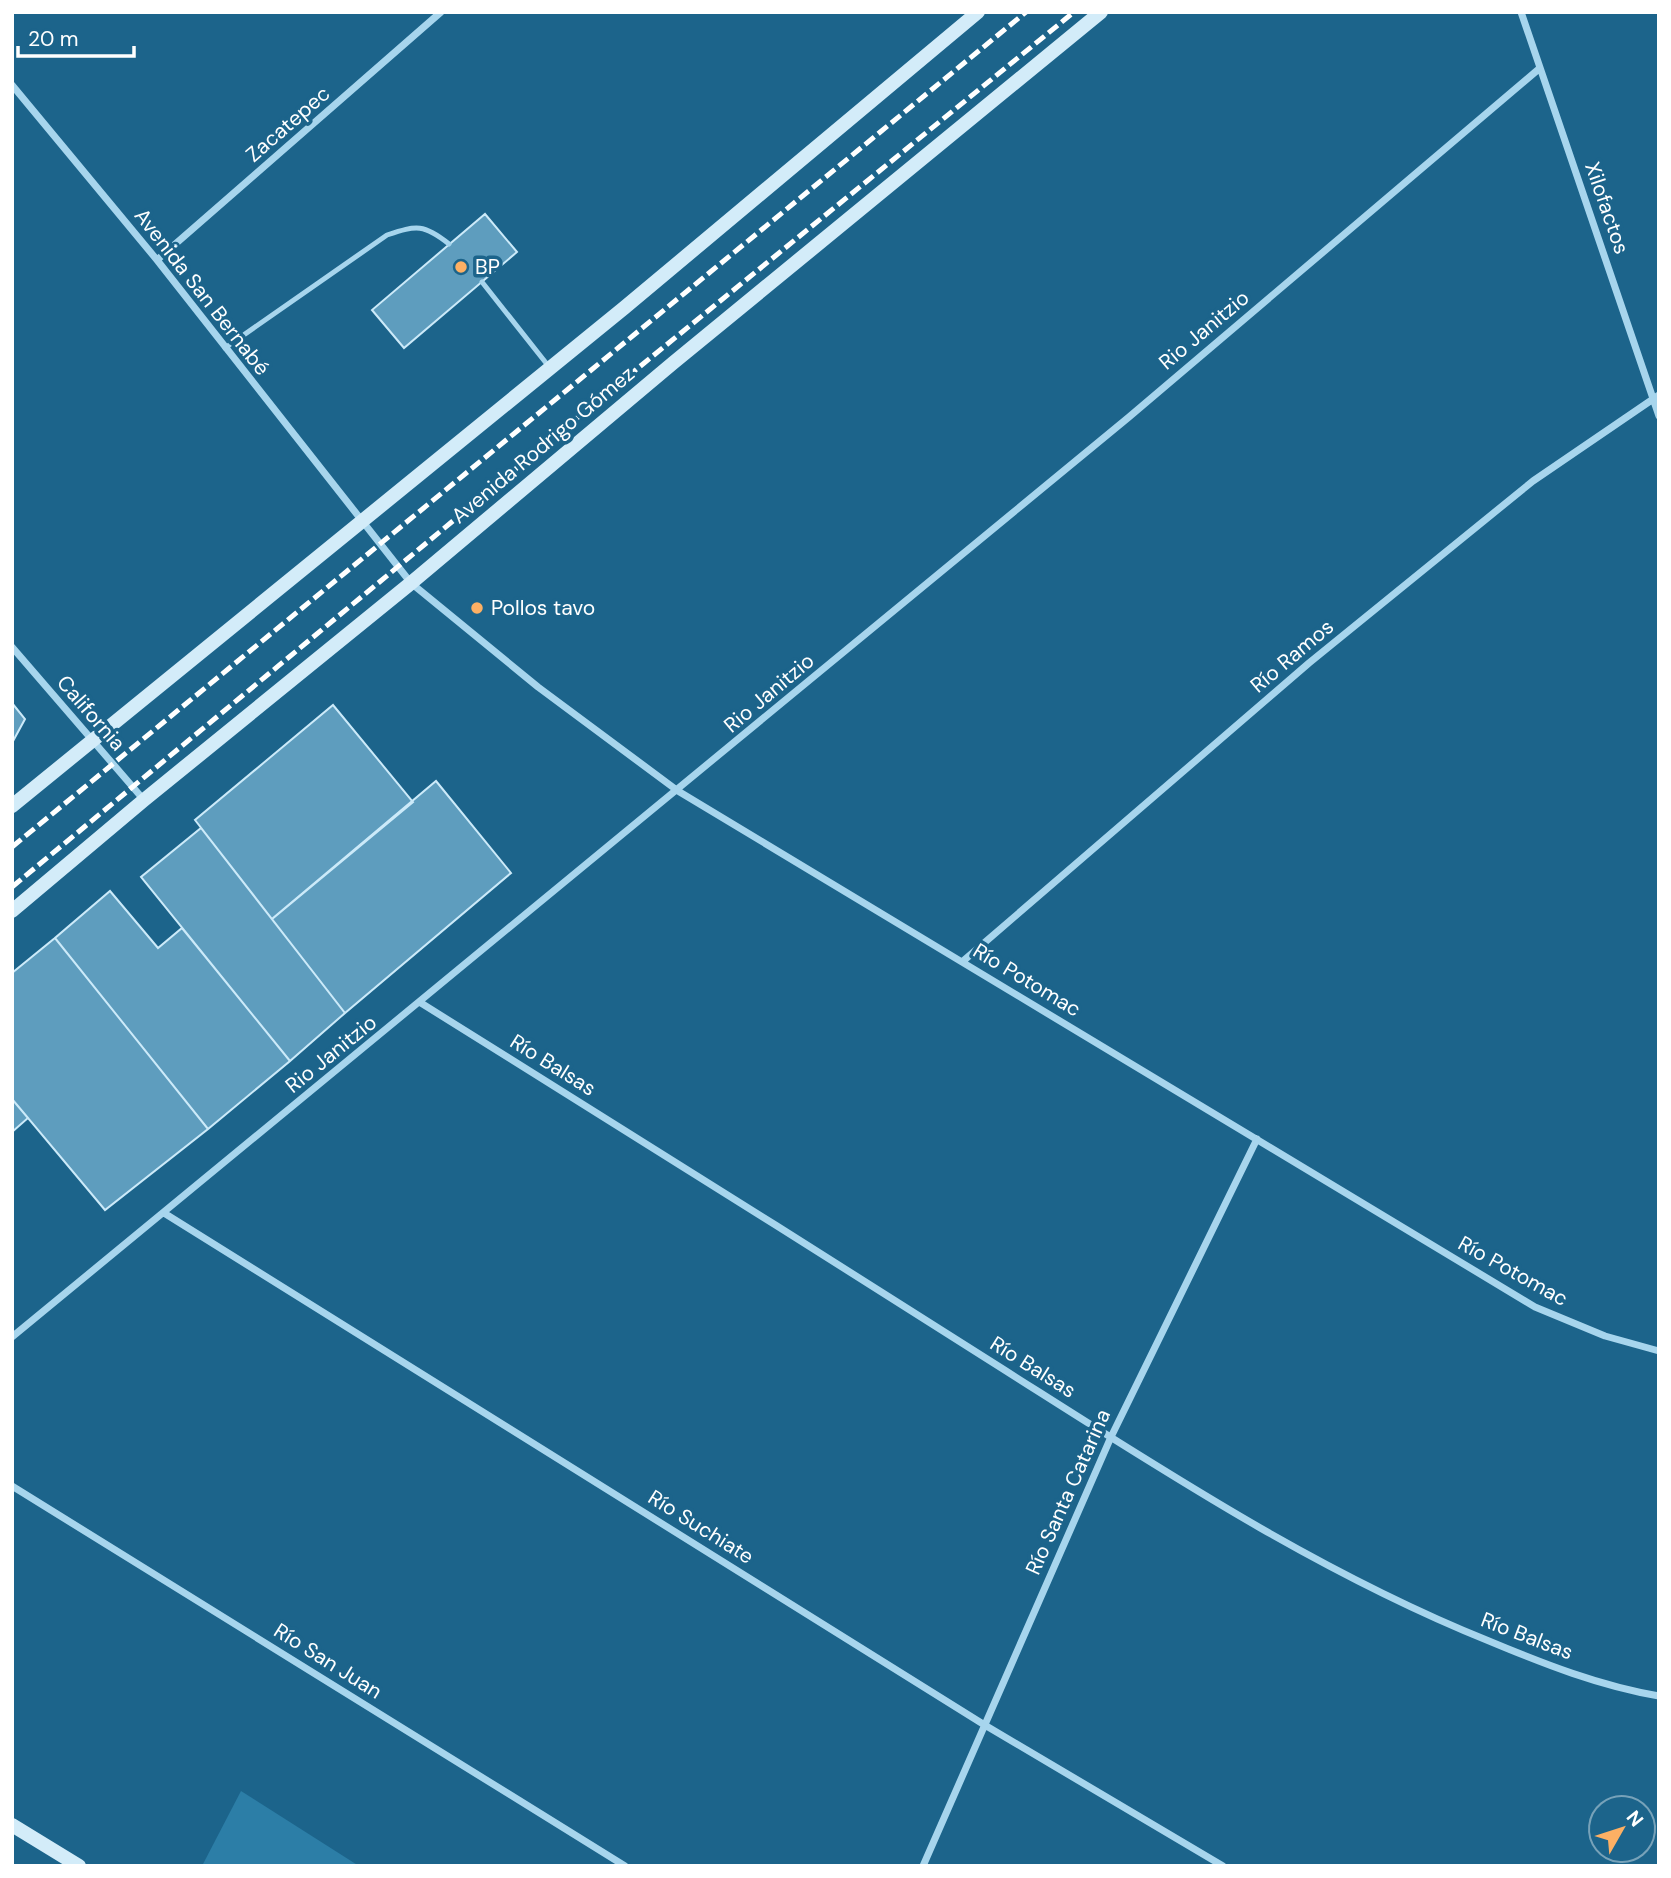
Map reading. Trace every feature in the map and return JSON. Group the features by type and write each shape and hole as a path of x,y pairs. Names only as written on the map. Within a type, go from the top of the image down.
{"main road":[{"path":"12,806 550,368 978,12"},
{"name":"Avenida Rodrigo Gómez","path":"12,911 1101,12"},
{"path":"12,1825 79,1866"}],"street":[{"name":"Xilofactos","path":"1521,12 1656,397 1659,416"},
{"name":"Zacatepec","path":"157,260 439,13"},
{"name":"Rio Janitzio","path":"12,1337 421,1003 1129,417 1541,68"},
{"name":"Avenida San Bernabé","path":"12,85 157,260 224,349 411,583"},
{"name":"Río Ramos","path":"962,962 1319,654 1533,481 1656,397"},
{"name":"Río Potomac","path":"411,583 538,687 678,790 1535,1307 1605,1336 1659,1351"},
{"name":"California","path":"12,647 144,800"},
{"name":"Río Balsas","path":"421,1003 1111,1437 1266,1531 1423,1614 1597,1681 1659,1696"},
{"name":"Río Santa Catarina","path":"923,1866 1111,1437 1257,1139"},
{"name":"Río Suchiate","path":"164,1213 983,1724 1223,1866"},
{"name":"Río San Juan","path":"12,1486 625,1866"}],"lane":[{"path":"224,349 387,235 410,228 425,228 449,244"},
{"path":"482,282 550,368"}],"shaded area":[{"path":"241,1791 359,1866 202,1866"}],"building":[{"name":"BP","path":"485,214 517,252 404,348 372,310"},
{"path":"12,703 25,719 12,743"},
{"path":"333,705 413,802 272,919 195,820"},
{"path":"436,781 511,873 345,1013 272,919"},
{"path":"201,828 345,1013 290,1061 141,877"},
{"path":"110,891 158,948 182,928 290,1061 208,1129 55,938"},
{"path":"55,938 208,1129 105,1210 12,1099 12,973"},
{"path":"12,1099 28,1118 12,1132"}],"railway":[{"path":"12,847 1026,12"},
{"path":"12,887 583,413 1074,12"}],"place":[{"name":"BP","path":"461,267"},
{"name":"Pollos tavo","path":"477,608"}]}
